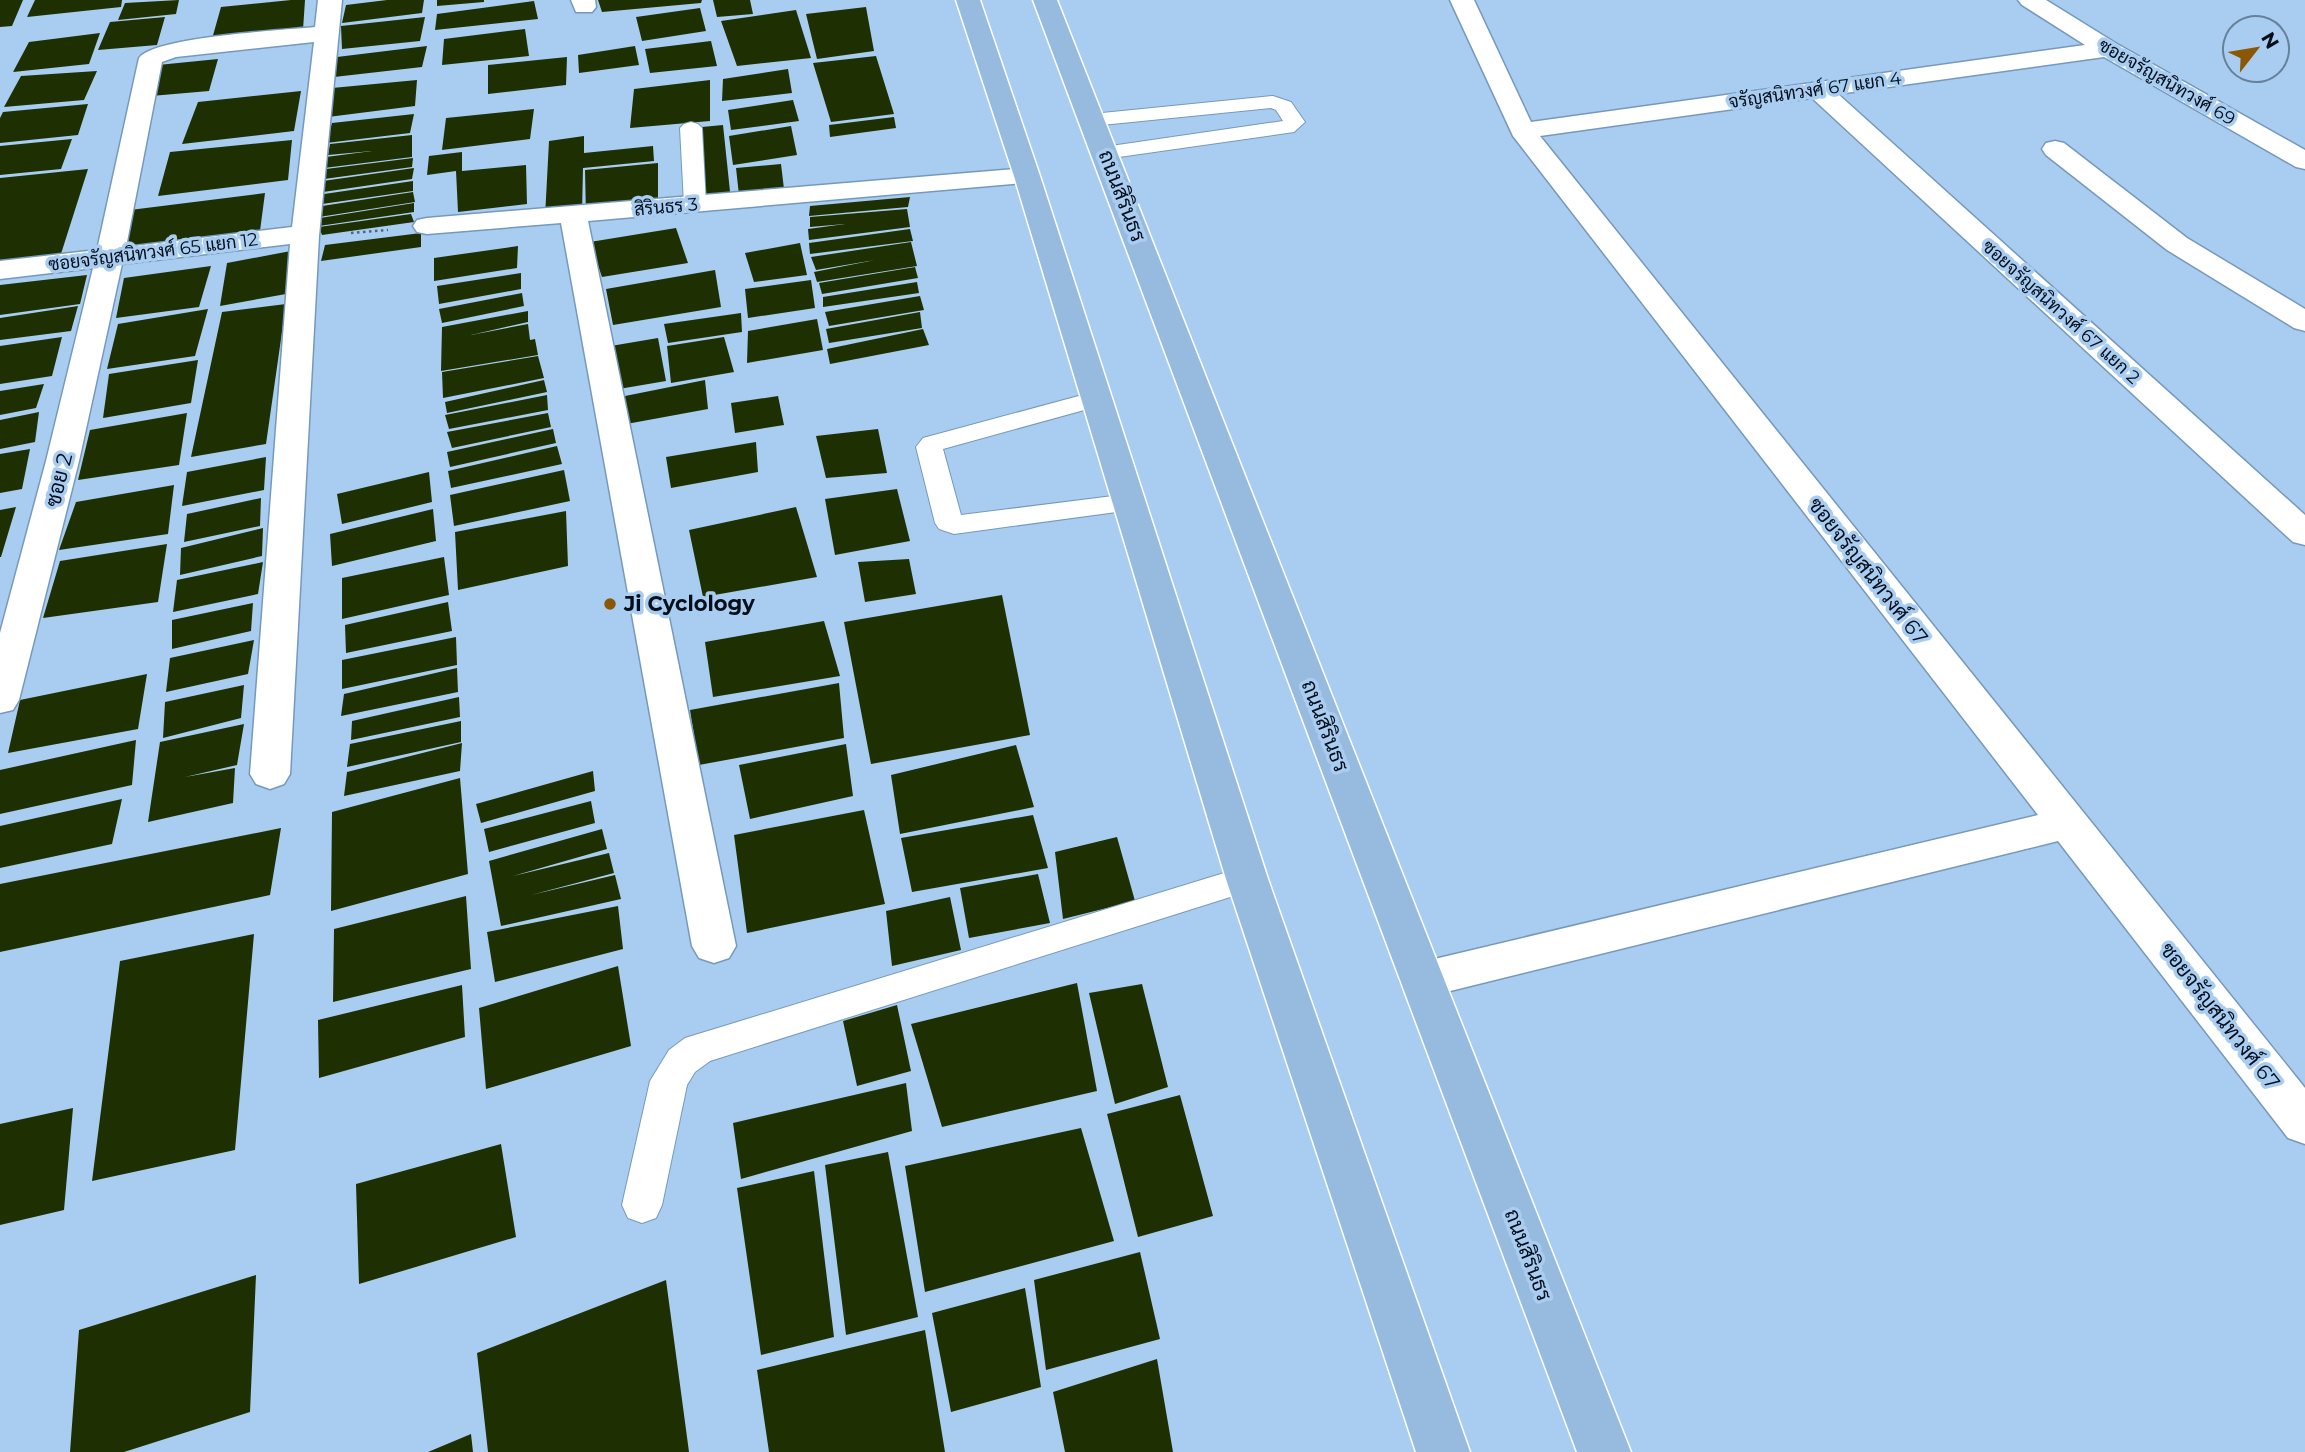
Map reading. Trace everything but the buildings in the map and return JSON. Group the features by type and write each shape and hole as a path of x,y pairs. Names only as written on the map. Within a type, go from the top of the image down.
{"main road":[{"path":"968,0 1027,176 1247,879 1443,1452"},
{"name":"ถนนสิรินธร","path":"1045,0 1604,1452"}],"street":[{"path":"270,774 305,235 330,0"},
{"name":"ซอยจรัญสนิทวงศ์ 67","path":"1462,0 1522,131 2305,1123"},
{"name":"ซอยจรัญสนิทวงศ์ 69","path":"2030,0 2108,49 2305,161"},
{"name":"ซอย 2","path":"0,700 66,454 112,257 151,58 171,50 326,33"},
{"name":"จรัญสนิทวงศ์ 67 แยก 4","path":"1522,131 2108,49"},
{"name":"ซอยจรัญสนิทวงศ์ 67 แยก 2","path":"1818,90 2305,534"},
{"path":"2055,149 2177,244 2305,322"},
{"name":"สิรินธร 3","path":"427,226 1027,176"},
{"path":"573,215 714,946"},
{"name":"ซอยจรัญสนิทวงศ์ 65 แยก 12","path":"0,270 305,235"},
{"path":"1422,979 2067,823"}],"lane":[{"path":"1273,102 1284,106 1294,122 1287,128 1199,140 1099,136 1184,111 1273,102"},
{"path":"1184,111 1199,140"},
{"path":"691,128 695,204"},
{"path":"1097,399 932,444 929,447 949,523 954,525 1129,503"},
{"path":"642,1205 669,1081 682,1062 698,1049 1247,879"}],"path":[{"path":"305,235 427,226"}],"place":[{"name":"Ji Cyclology","path":"610,604"}]}
